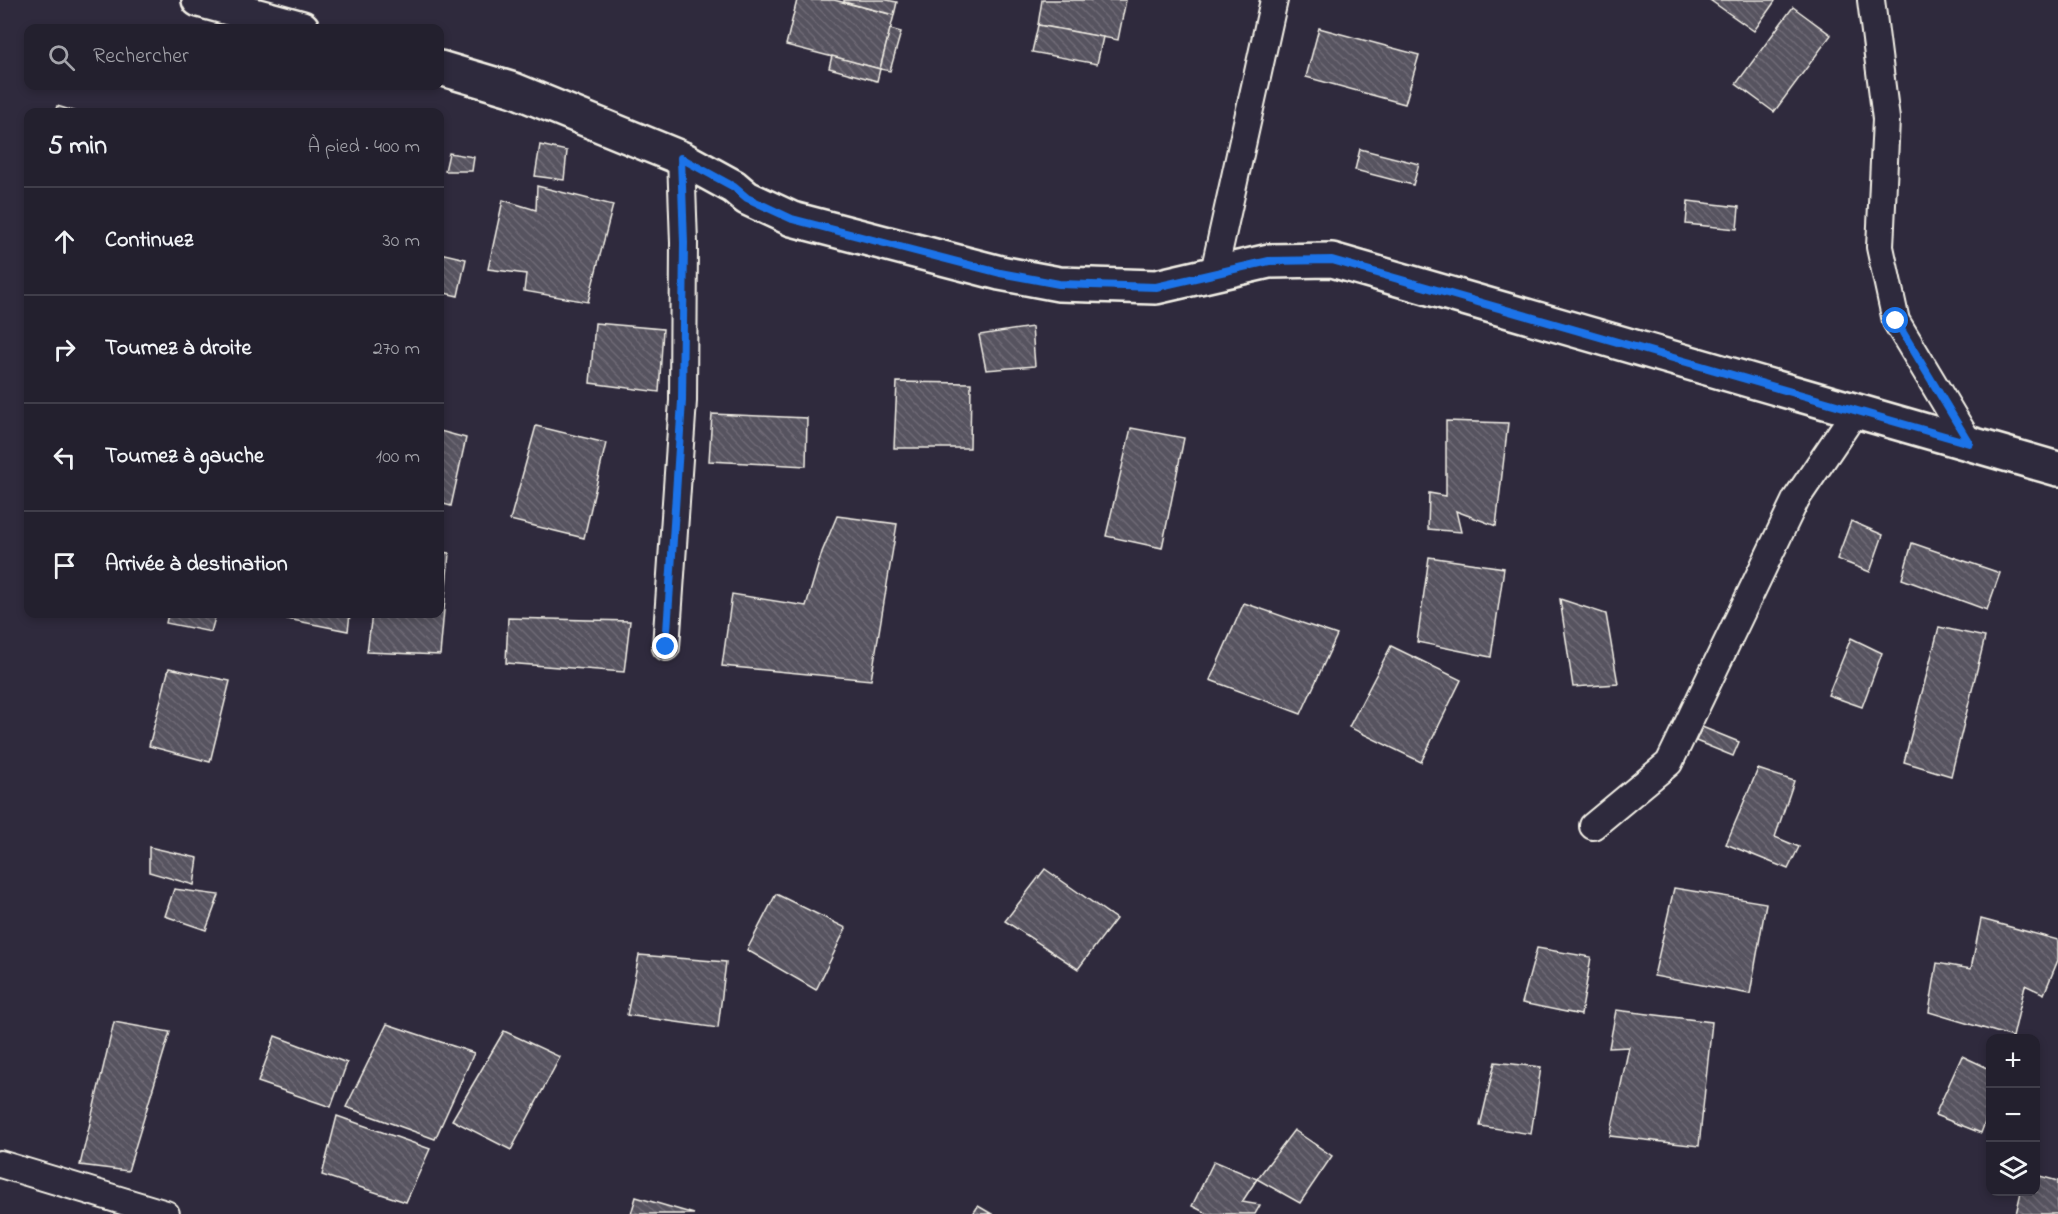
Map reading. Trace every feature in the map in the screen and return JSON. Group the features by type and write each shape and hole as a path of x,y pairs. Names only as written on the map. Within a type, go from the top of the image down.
{"street":[{"path":"199,0 259,7 294,24"},
{"path":"1215,272 1274,0"},
{"path":"1871,0 1886,119 1880,247 1896,321 1969,443"},
{"path":"444,69 514,90 681,158 734,187 747,198 792,219 1000,273 1059,284 1156,287 1269,261 1332,260 2058,469"},
{"path":"666,647 682,401 684,243 681,158"},
{"path":"1593,826 1669,763 1796,498 1855,412"},
{"path":"0,1164 166,1214"}],"building":[{"path":"797,0 834,0 894,15 880,69 786,45"},
{"path":"844,0 897,2 894,15 844,2"},
{"path":"1042,0 1126,0 1118,40 1038,25"},
{"path":"1710,0 1773,0 1775,1 1754,31"},
{"path":"1793,7 1831,35 1774,112 1736,84"},
{"path":"1038,25 1103,37 1097,64 1032,52"},
{"path":"1319,28 1419,55 1405,104 1306,77"},
{"path":"890,29 901,32 890,71 880,69"},
{"path":"832,56 880,69 877,81 829,68"},
{"path":"540,145 567,151 564,180 535,176"},
{"path":"1360,149 1419,164 1413,185 1355,170"},
{"path":"449,153 474,157 472,171 445,171"},
{"path":"537,186 613,205 588,302 524,291 526,274 488,269 503,200 536,210"},
{"path":"1688,201 1739,207 1737,229 1686,224"},
{"path":"444,254 466,259 458,296 444,293"},
{"path":"595,323 663,329 659,392 590,383"},
{"path":"1032,327 1035,366 986,370 979,335"},
{"path":"897,382 971,383 970,448 894,448"},
{"path":"712,414 807,418 806,466 709,461"},
{"path":"1446,421 1508,423 1496,526 1456,511 1461,532 1428,529 1429,493 1446,496"},
{"path":"536,426 606,443 584,538 510,520"},
{"path":"1131,428 1184,438 1162,548 1106,536"},
{"path":"444,432 466,438 451,506 444,504"},
{"path":"837,516 897,524 871,680 722,666 732,594 806,606 822,552"},
{"path":"1851,521 1883,535 1870,572 1837,559"},
{"path":"1912,543 2000,573 1987,610 1902,579"},
{"path":"444,552 449,553 444,610"},
{"path":"1429,557 1504,568 1491,657 1417,642"},
{"path":"1560,599 1606,614 1618,684 1573,687"},
{"path":"1244,603 1337,635 1301,714 1210,680"},
{"path":"167,618 215,618 211,632 166,623"},
{"path":"282,618 350,618 348,631"},
{"path":"371,618 443,618 440,655 367,652"},
{"path":"508,618 630,621 624,672 506,663"},
{"path":"1939,627 1985,637 1951,776 1904,762"},
{"path":"1851,638 1882,653 1862,707 1828,695"},
{"path":"1391,646 1461,680 1421,762 1349,727"},
{"path":"169,668 230,681 210,762 149,746"},
{"path":"1702,727 1739,742 1733,756 1696,741"},
{"path":"1758,769 1794,781 1775,837 1799,847 1788,869 1726,844"},
{"path":"149,847 198,858 194,885 149,872"},
{"path":"1045,869 1116,919 1078,969 1005,921"},
{"path":"1674,888 1766,903 1750,994 1654,976"},
{"path":"174,889 219,895 206,930 165,916"},
{"path":"776,894 846,928 816,990 747,950"},
{"path":"1981,919 2058,940 2058,960 2044,994 2025,985 2014,1034 2003,1034 1929,1012 1937,963 1971,969"},
{"path":"1537,948 1591,957 1581,1015 1522,1003"},
{"path":"639,955 726,962 718,1028 627,1015"},
{"path":"1616,1010 1712,1022 1699,1146 1610,1136 1629,1047 1609,1048"},
{"path":"114,1022 170,1032 128,1171 80,1165"},
{"path":"387,1024 474,1053 435,1139 346,1107"},
{"path":"504,1031 560,1057 511,1150 452,1120"},
{"path":"275,1036 347,1063 331,1107 258,1082"},
{"path":"1962,1056 1986,1067 1986,1120 1981,1133 1935,1115"},
{"path":"1495,1062 1541,1067 1531,1134 1480,1126"},
{"path":"337,1116 430,1149 406,1202 322,1175"},
{"path":"1294,1130 1332,1156 1300,1203 1257,1179"},
{"path":"1214,1161 1257,1179 1242,1202 1260,1205 1255,1214 1208,1214 1192,1206"},
{"path":"2040,1176 2058,1181 2058,1214 2016,1214 2020,1196 2040,1196"},
{"path":"636,1197 694,1214 631,1214"},
{"path":"978,1206 992,1214 973,1214"}],"route":[{"path":"666,647 682,401 684,243 681,158 734,187 747,198 792,219 1000,273 1059,284 1156,287 1269,261 1332,260 1969,443 1896,321"}]}
